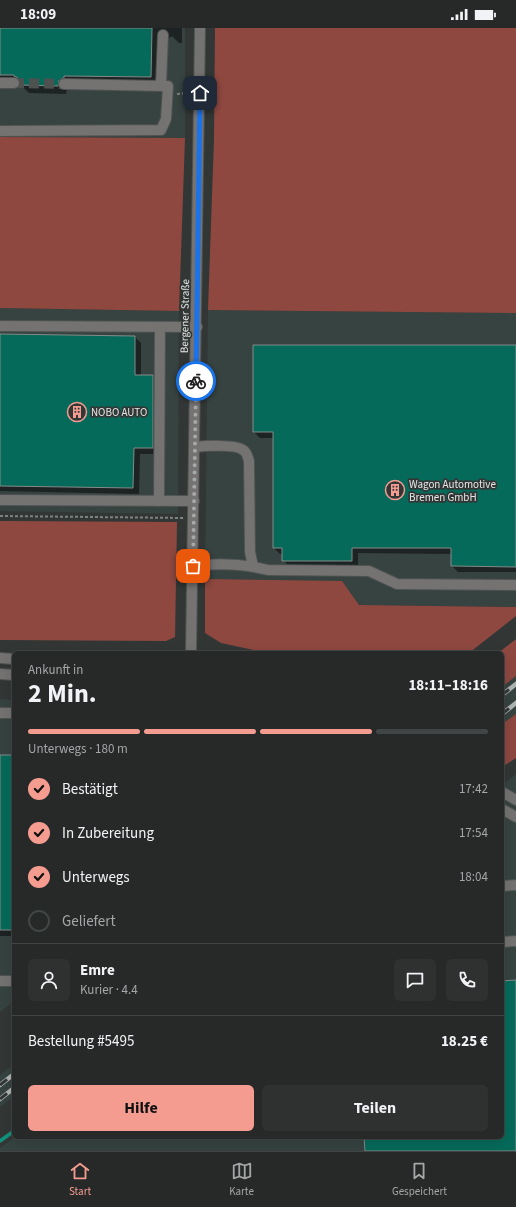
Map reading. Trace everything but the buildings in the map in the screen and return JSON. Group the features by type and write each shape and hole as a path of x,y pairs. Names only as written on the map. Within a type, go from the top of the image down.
{"street":[{"name":"Bergener Straße","path":"191,651 197,327 200,28"},
{"path":"0,131 160,130 166,119 163,35"},
{"path":"0,83 14,83"},
{"path":"64,84 165,90"},
{"path":"0,326 197,327"},
{"path":"159,501 160,326"},
{"path":"195,447 209,445 235,448 243,450 247,455 249,461 250,552 253,566"},
{"path":"0,500 194,501"},
{"path":"193,566 209,564 253,566 268,570 369,571 397,584 516,585"},
{"path":"0,658 12,658"},
{"path":"0,674 12,675"},
{"path":"0,713 12,713"},
{"path":"504,793 516,800"},
{"path":"504,810 516,817"},
{"path":"504,886 516,885"},
{"path":"504,942 516,941"},
{"path":"0,982 12,982"}],"path":[{"path":"165,90 200,93"},
{"path":"0,516 194,518"}],"shaded area":[{"path":"0,28 185,28 185,138 0,137"},
{"path":"215,28 516,28 516,313 208,310 214,139"},
{"path":"0,137 185,138 179,311 0,308"},
{"name":"NOBO AUTO","path":"0,308 179,311 178,514 0,511"},
{"path":"208,310 516,313 516,607 359,605 205,579"},
{"path":"0,521 177,522 175,637 166,641 0,640"},
{"path":"205,579 342,581 359,605 516,607 516,616 472,651 259,651 221,643 205,633"},
{"path":"516,639 516,676 504,685 504,651 501,651"},
{"path":"516,676 516,714 504,723 504,685"},
{"path":"0,699 12,700 12,1003 0,1012"},
{"path":"516,714 516,758 504,766 504,723"},
{"path":"516,774 516,1151 0,1151 0,1148 12,1139 504,1139 504,783"},
{"path":"12,1066 12,1098 0,1107 0,1075"}],"waterway":[{"path":"0,1141 12,1132"}],"tunnel":[{"path":"14,83 64,84"}],"railway":[{"path":"504,693 516,684"},
{"path":"504,712 516,703"},
{"path":"0,1085 12,1076"},
{"path":"0,1099 12,1090"}],"way so far":[{"path":"193,566 196,381"}],"place":[{"name":"NOBO AUTO","path":"77,412"},
{"name":"Wagon Automotive Bremen GmbH","path":"395,490"}],"route":[{"path":"196,381 200,93"}]}
